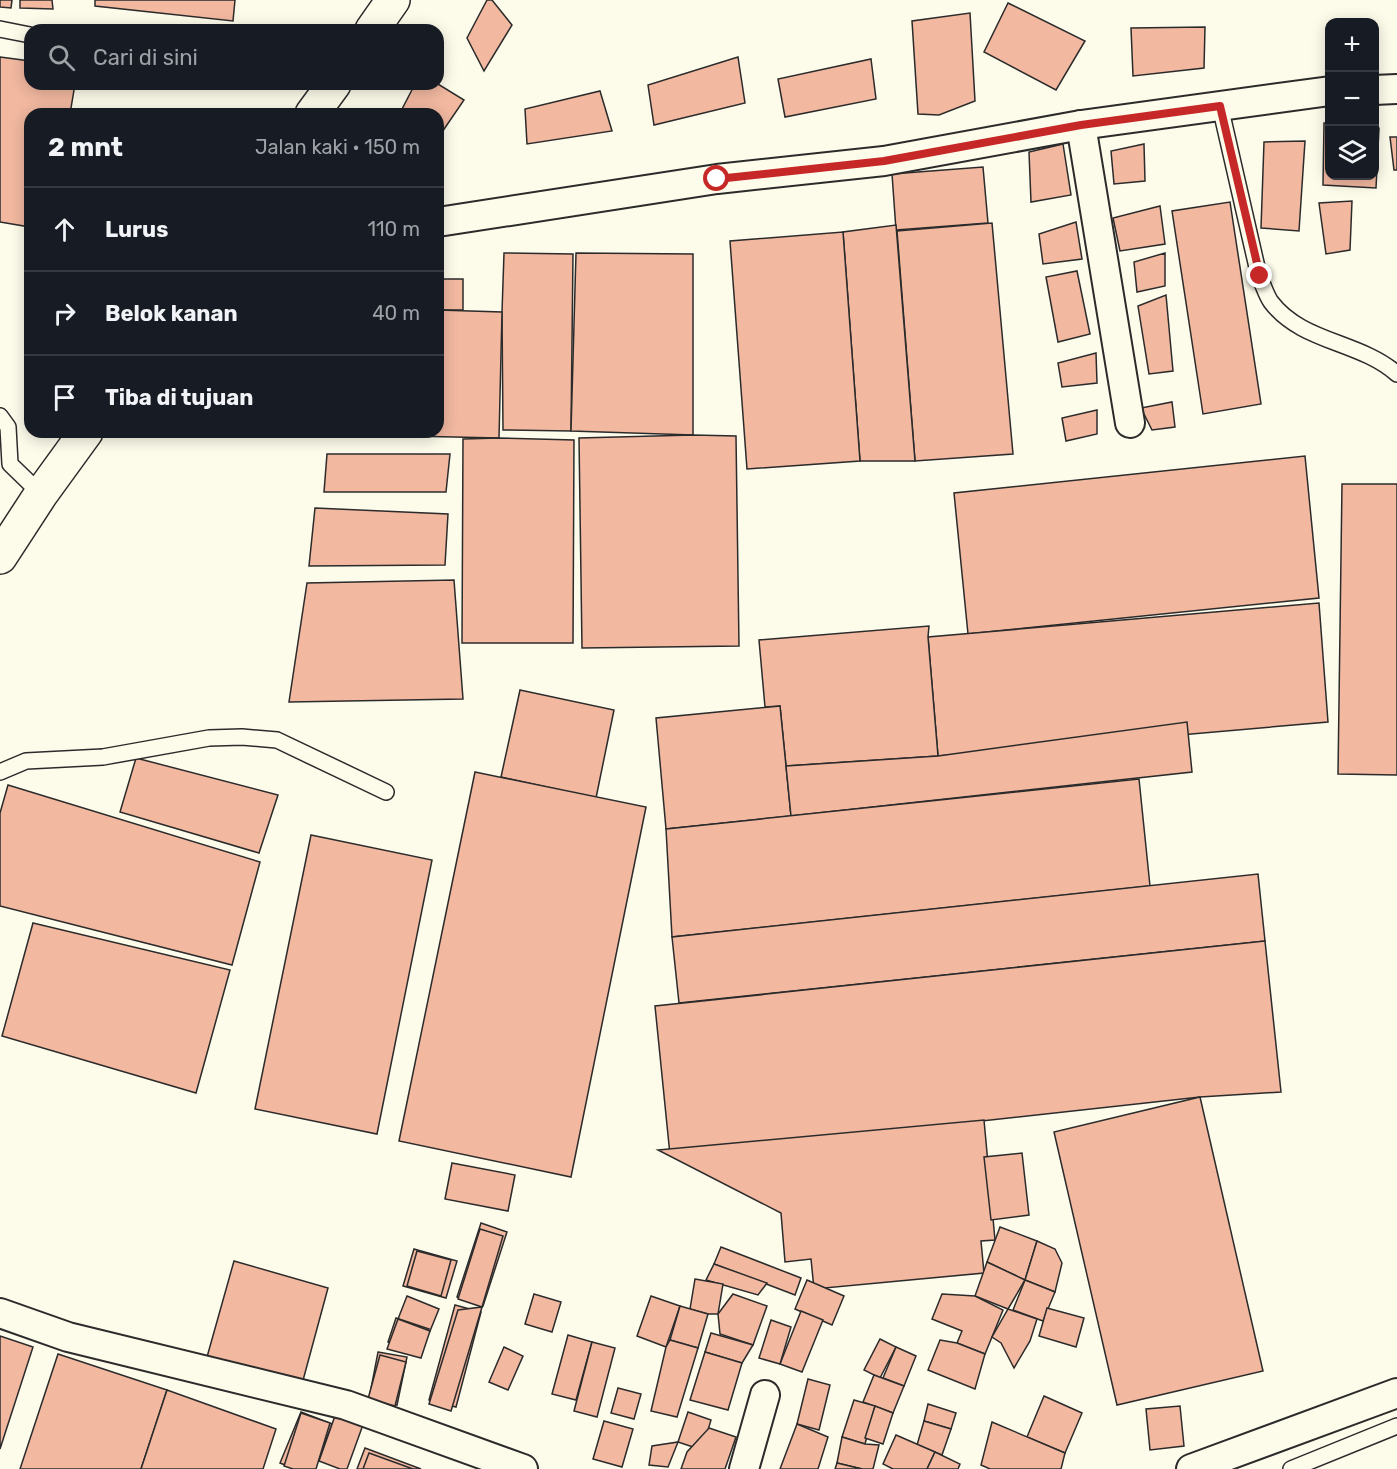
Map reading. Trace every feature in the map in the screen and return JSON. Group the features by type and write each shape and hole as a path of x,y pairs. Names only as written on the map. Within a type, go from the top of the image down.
{"main road":[{"path":"376,24 393,0"},
{"path":"316,108 330,90"},
{"path":"0,557 41,494 82,438"}],"street":[{"path":"1379,90 1397,89"},
{"path":"444,221 717,179 884,161 1081,125 1325,93"},
{"path":"1081,125 1130,423"},
{"path":"0,1313 68,1337 346,1406 523,1469"},
{"path":"1191,1469 1397,1393"},
{"path":"744,1469 765,1395"}],"lane":[{"path":"0,29 24,33"},
{"path":"1220,106 1260,276 1271,302 1291,321 1311,333 1362,352 1386,364 1397,374"},
{"path":"0,416 8,427 10,464 41,494"},
{"path":"0,772 26,761 103,757 209,738 242,737 277,740 386,792"},
{"path":"1292,1469 1397,1426"}],"building":[{"path":"0,0 12,0 11,8 0,7"},
{"path":"20,0 52,0 53,9 20,8"},
{"path":"95,0 235,0 233,21 95,6"},
{"path":"487,0 492,0 512,25 484,71 467,38"},
{"path":"1008,3 1085,41 1056,90 984,52"},
{"path":"970,13 975,101 939,115 918,114 912,21"},
{"path":"1205,27 1204,68 1133,76 1131,28"},
{"path":"0,57 24,60 24,90 74,90 71,108 24,108 24,226 0,222"},
{"path":"738,57 745,103 654,125 648,85"},
{"path":"871,59 876,99 785,117 778,79"},
{"path":"444,88 464,100 444,129 444,108 403,108 412,90 444,90"},
{"path":"600,91 612,131 527,144 525,109"},
{"path":"1325,123 1325,180 1376,180 1376,188 1323,185"},
{"path":"1390,137 1397,137 1397,170 1394,170"},
{"path":"1305,141 1299,231 1261,228 1264,142"},
{"path":"1063,144 1071,195 1031,202 1029,152"},
{"path":"1144,144 1145,181 1114,184 1111,151"},
{"path":"983,167 988,223 896,230 892,174"},
{"path":"1352,201 1350,250 1326,254 1319,203"},
{"path":"1230,202 1261,404 1203,414 1172,211"},
{"path":"1160,206 1165,244 1120,251 1113,218"},
{"path":"1076,222 1082,259 1043,264 1039,234"},
{"path":"992,223 1013,454 915,461 897,231"},
{"path":"896,225 915,461 860,461 843,232"},
{"path":"843,232 860,461 747,469 730,241"},
{"path":"504,253 573,254 571,431 503,430"},
{"path":"576,253 693,254 693,435 571,431"},
{"path":"1165,253 1165,286 1137,292 1134,262"},
{"path":"1077,271 1090,334 1058,342 1046,277"},
{"path":"444,279 463,279 463,310 444,310"},
{"path":"1166,295 1173,371 1149,374 1138,306"},
{"path":"444,310 502,312 499,438 444,437"},
{"path":"1096,353 1097,383 1062,387 1058,363"},
{"path":"1172,402 1175,427 1152,430 1141,408"},
{"path":"1097,410 1097,434 1066,441 1062,418"},
{"path":"736,436 739,646 582,648 579,438"},
{"path":"463,439 574,440 573,643 462,643"},
{"path":"327,454 450,454 446,492 324,492"},
{"path":"1305,456 1319,598 968,634 954,493"},
{"path":"1342,484 1397,484 1397,775 1338,774"},
{"path":"315,508 448,514 445,565 309,566"},
{"path":"454,580 463,699 289,702 307,583"},
{"path":"1319,603 1328,722 938,756 928,637"},
{"path":"929,626 938,756 786,766 780,706 765,707 759,640"},
{"path":"520,690 614,710 596,798 501,777"},
{"path":"780,706 791,816 666,829 656,718"},
{"path":"1187,722 1192,772 791,816 786,766 938,756"},
{"path":"136,758 278,795 259,853 120,812"},
{"path":"475,772 646,807 571,1177 399,1141"},
{"path":"1139,779 1150,886 672,937 666,829"},
{"path":"8,785 260,862 232,965 0,906 0,813"},
{"path":"311,835 432,860 377,1134 255,1109"},
{"path":"1258,874 1265,941 679,1003 672,937"},
{"path":"33,923 230,970 196,1093 2,1036"},
{"path":"1265,941 1281,1092 1200,1097 670,1155 655,1006"},
{"path":"1200,1097 1263,1371 1117,1405 1054,1132"},
{"path":"984,1120 995,1240 981,1241 984,1273 814,1289 811,1259 785,1262 781,1213 658,1150"},
{"path":"1022,1153 1029,1215 991,1220 984,1157"},
{"path":"452,1163 515,1175 508,1211 445,1199"},
{"path":"481,1223 507,1232 483,1306 457,1297"},
{"path":"1000,1227 1037,1241 1025,1280 987,1262"},
{"path":"480,1229 503,1236 482,1307 458,1299"},
{"path":"1037,1241 1055,1249 1062,1263 1055,1292 1025,1280"},
{"path":"721,1247 801,1278 795,1295 714,1264"},
{"path":"414,1249 457,1261 446,1298 403,1286"},
{"path":"417,1251 451,1260 441,1296 407,1286"},
{"path":"234,1261 328,1288 302,1384 207,1357"},
{"path":"987,1262 1025,1280 1008,1309 975,1296"},
{"path":"714,1264 767,1283 758,1295 706,1280"},
{"path":"695,1279 723,1284 718,1314 690,1309"},
{"path":"807,1280 844,1296 832,1325 795,1309"},
{"path":"1025,1280 1055,1292 1043,1321 1013,1310"},
{"path":"534,1294 561,1302 552,1332 525,1324"},
{"path":"733,1294 767,1306 753,1345 720,1334 718,1314"},
{"path":"942,1294 975,1296 1003,1310 985,1354 957,1343 962,1331 932,1319"},
{"path":"407,1296 439,1309 430,1331 398,1319"},
{"path":"651,1296 680,1306 666,1347 637,1336"},
{"path":"455,1305 481,1312 456,1407 429,1400"},
{"path":"680,1306 708,1314 698,1348 670,1340"},
{"path":"482,1307 451,1411 429,1404 458,1310"},
{"path":"1047,1308 1084,1318 1076,1347 1039,1336"},
{"path":"1008,1309 1037,1319 1030,1341 1014,1368 1001,1343 992,1337"},
{"path":"801,1311 823,1320 802,1372 780,1364"},
{"path":"396,1318 429,1329 421,1353 388,1342"},
{"path":"398,1319 430,1331 421,1358 387,1349"},
{"path":"771,1320 791,1327 780,1364 759,1358"},
{"path":"711,1333 753,1345 742,1363 705,1352"},
{"path":"568,1335 592,1342 576,1400 552,1394"},
{"path":"0,1336 33,1347 0,1449"},
{"path":"880,1339 896,1347 880,1378 864,1370"},
{"path":"670,1340 698,1348 677,1417 651,1411 666,1347"},
{"path":"940,1340 957,1343 985,1354 975,1389 928,1370"},
{"path":"592,1342 615,1348 597,1417 574,1411"},
{"path":"504,1347 523,1356 508,1390 489,1382"},
{"path":"896,1347 916,1356 904,1386 883,1378"},
{"path":"378,1352 407,1357 397,1405 369,1399"},
{"path":"705,1352 742,1363 728,1410 690,1400"},
{"path":"58,1354 167,1390 141,1469 20,1469"},
{"path":"380,1355 406,1362 395,1406 368,1399"},
{"path":"874,1375 904,1386 893,1413 863,1402"},
{"path":"808,1379 830,1385 819,1430 797,1424"},
{"path":"618,1388 641,1394 634,1419 611,1413"},
{"path":"167,1390 276,1429 263,1469 141,1469"},
{"path":"1044,1396 1082,1413 1065,1453 1027,1437"},
{"path":"854,1400 875,1406 865,1444 842,1437"},
{"path":"928,1404 956,1413 951,1429 924,1421"},
{"path":"875,1406 893,1413 883,1444 865,1438"},
{"path":"1180,1406 1184,1446 1150,1450 1146,1409"},
{"path":"301,1412 332,1424 315,1469 295,1469 280,1463"},
{"path":"688,1412 711,1420 702,1450 678,1442"},
{"path":"301,1413 330,1423 316,1469 293,1469 284,1466"},
{"path":"336,1413 364,1422 347,1469 340,1469 319,1461"},
{"path":"604,1421 633,1429 622,1467 593,1459"},
{"path":"924,1421 951,1429 942,1455 917,1445"},
{"path":"992,1422 1065,1453 1061,1469 990,1469 981,1465"},
{"path":"797,1424 828,1437 818,1469 780,1469"},
{"path":"709,1428 736,1437 725,1469 681,1469 687,1452"},
{"path":"896,1435 935,1452 927,1469 893,1469 883,1464"},
{"path":"842,1437 865,1444 879,1445 873,1469 862,1469 837,1463"},
{"path":"678,1442 668,1467 649,1465 652,1446"},
{"path":"365,1448 421,1469 357,1469"},
{"path":"935,1452 960,1464 958,1469 927,1469"},
{"path":"369,1453 413,1469 363,1469"},
{"path":"837,1463 862,1469 835,1469"}],"route":[{"path":"717,179 884,161 1081,125 1220,106 1260,276"}]}
